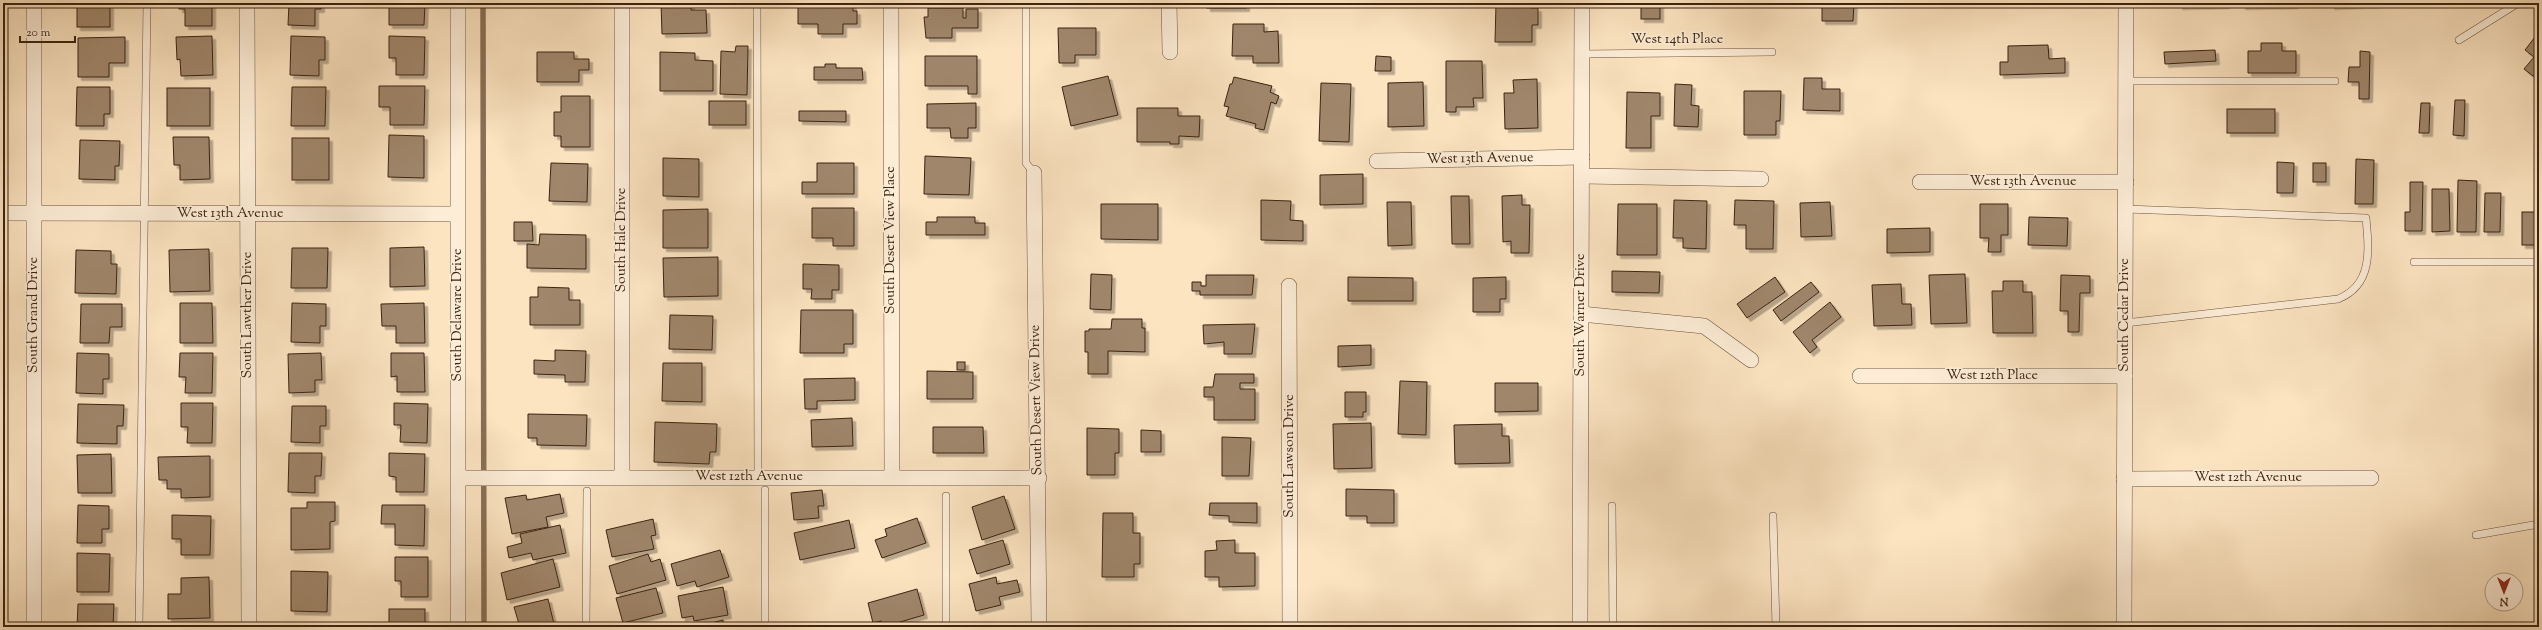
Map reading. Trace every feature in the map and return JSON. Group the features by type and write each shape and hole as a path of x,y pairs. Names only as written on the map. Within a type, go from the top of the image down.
{"street":[{"name":"South Grand Drive","path":"34,3 34,627"},
{"name":"South Lawther Drive","path":"248,3 249,627"},
{"name":"South Delaware Drive","path":"458,3 458,627"},
{"name":"South Hale Drive","path":"622,3 622,476"},
{"name":"South Desert View Place","path":"891,3 892,477"},
{"path":"1169,3 1170,52"},
{"name":"South Warner Drive","path":"1580,627 1582,3"},
{"name":"South Cedar Drive","path":"2124,627 2126,3"},
{"name":"West 13th Avenue","path":"1377,161 1582,156"},
{"name":"South Desert View Drive","path":"1034,173 1039,478 1039,627"},
{"path":"1582,176 1761,179"},
{"name":"West 13th Avenue","path":"1920,182 2126,182"},
{"name":"West 13th Avenue","path":"3,214 457,214"},
{"name":"South Lawson Drive","path":"1289,286 1290,627"},
{"path":"1581,314 1704,326 1751,360"},
{"name":"West 12th Place","path":"1860,376 2125,376"},
{"name":"West 12th Avenue","path":"459,478 622,476 1039,478"},
{"name":"West 12th Avenue","path":"2124,479 2372,478"}],"lane":[{"path":"139,627 147,3"},
{"path":"757,3 758,477"},
{"path":"1026,3 1026,163 1034,173"},
{"path":"2459,40 2518,3"},
{"name":"West 14th Place","path":"1582,54 1772,52"},
{"path":"2126,81 2335,81"},
{"path":"2125,323 2338,299 2352,294 2364,276 2369,247 2366,218 2126,209"},
{"path":"2414,262 2539,262"},
{"path":"765,490 765,627"},
{"path":"586,627 587,491"},
{"path":"946,496 946,627"},
{"path":"1612,506 1614,627"},
{"path":"1772,516 1776,627"},
{"path":"2476,535 2539,524"}],"building":[{"path":"77,3 110,3 110,27 77,27"},
{"path":"179,3 212,3 212,26 185,26 185,9 179,9"},
{"path":"289,3 321,3 321,9 315,9 315,26 288,25"},
{"path":"389,3 425,3 424,25 389,25"},
{"path":"661,3 691,3 691,10 706,10 707,33 662,34"},
{"path":"798,3 853,3 853,11 857,11 857,24 843,24 843,34 818,34 818,24 798,24"},
{"path":"1207,3 1246,3 1246,8 1207,8"},
{"path":"1496,3 1542,3 1531,4 1531,8 1538,8 1538,25 1532,25 1532,42 1495,42"},
{"path":"1641,3 1660,3 1660,19 1641,19"},
{"path":"1854,3 1853,21 1822,21 1822,4 1816,4"},
{"path":"2179,3 2226,3 2226,5 2179,6"},
{"path":"2242,3 2295,3 2295,5 2242,6"},
{"path":"2331,3 2379,3 2379,4 2331,6"},
{"path":"928,8 963,8 963,18 966,18 966,9 978,9 978,28 952,28 952,38 926,38 924,17 928,17"},
{"path":"1233,24 1264,24 1264,32 1278,31 1279,63 1253,63 1253,56 1232,56"},
{"path":"1058,28 1096,28 1096,55 1075,55 1075,63 1059,63"},
{"path":"2538,33 2539,77 2537,79 2524,69 2534,57 2525,50"},
{"path":"212,36 213,75 181,76 180,59 177,60 176,37"},
{"path":"291,36 325,37 325,60 319,60 319,76 290,75"},
{"path":"389,36 425,37 424,75 396,75 396,58 389,58"},
{"path":"125,37 125,63 109,63 109,77 78,77 78,38"},
{"path":"2261,43 2282,43 2282,51 2296,51 2296,73 2248,73 2248,51 2261,51"},
{"path":"2048,45 2049,59 2065,58 2065,73 2000,75 2000,62 2008,62 2008,46"},
{"path":"736,46 748,46 747,95 720,94 721,51 735,52"},
{"path":"2215,50 2216,61 2165,64 2164,52"},
{"path":"2360,51 2370,52 2369,99 2359,99 2359,82 2348,82 2349,67 2360,67"},
{"path":"537,52 574,52 574,59 589,59 589,70 579,70 579,82 537,82"},
{"path":"660,52 695,53 695,60 713,61 713,91 660,91"},
{"path":"925,56 977,56 977,94 968,94 968,86 925,86"},
{"path":"1376,56 1391,57 1391,71 1375,71"},
{"path":"1446,61 1482,61 1483,98 1473,98 1474,107 1456,107 1456,112 1446,112"},
{"path":"825,64 836,64 836,68 862,68 863,80 814,80 814,67 825,67"},
{"path":"1108,76 1118,115 1071,126 1062,87"},
{"path":"1234,77 1272,86 1270,92 1279,96 1276,104 1271,102 1264,130 1255,128 1256,124 1226,116 1229,107 1224,106 1230,84 1232,84"},
{"path":"1804,78 1822,78 1822,89 1840,89 1840,111 1803,110"},
{"path":"1537,79 1538,128 1505,129 1504,93 1514,93 1513,80"},
{"path":"1423,82 1424,126 1388,127 1388,83"},
{"path":"1321,83 1351,84 1349,142 1319,141"},
{"path":"1675,84 1692,85 1691,105 1699,106 1698,127 1674,126"},
{"path":"379,86 425,86 424,125 390,125 390,107 379,107"},
{"path":"77,87 110,87 110,114 104,114 104,126 76,126"},
{"path":"292,87 326,87 325,126 291,126"},
{"path":"167,88 210,88 210,126 167,126"},
{"path":"1744,91 1781,91 1780,121 1776,121 1776,135 1744,135"},
{"path":"1627,92 1660,93 1660,116 1651,116 1651,148 1626,148"},
{"path":"561,96 590,96 590,147 561,147 561,136 554,136 554,112 561,112"},
{"path":"2455,100 2465,100 2464,136 2453,135"},
{"path":"709,101 746,101 746,125 709,125"},
{"path":"976,103 976,128 968,128 968,138 951,138 950,128 927,128 927,104"},
{"path":"2421,103 2430,103 2429,133 2419,133"},
{"path":"1137,108 1178,108 1178,116 1200,116 1199,137 1179,136 1179,144 1170,144 1170,142 1137,142"},
{"path":"2227,109 2275,109 2275,133 2227,133"},
{"path":"799,111 846,111 846,122 799,121"},
{"path":"389,135 424,136 424,178 388,177"},
{"path":"173,137 209,137 210,179 180,180 180,165 174,165"},
{"path":"292,138 329,138 329,180 292,180"},
{"path":"80,140 120,141 119,166 115,166 115,180 79,179"},
{"path":"925,156 971,158 969,195 924,194"},
{"path":"663,158 699,159 699,197 663,196"},
{"path":"2356,159 2374,160 2373,204 2355,204"},
{"path":"2277,162 2294,163 2293,193 2277,193"},
{"path":"551,163 588,164 587,202 549,201"},
{"path":"817,163 854,163 854,194 802,194 802,182 817,182"},
{"path":"2313,163 2326,163 2326,182 2313,182"},
{"path":"1363,174 1363,204 1320,205 1320,175"},
{"path":"2458,180 2477,181 2476,232 2457,232"},
{"path":"2410,182 2423,182 2422,231 2405,231 2405,212 2410,212"},
{"path":"2432,189 2449,189 2450,231 2432,232"},
{"path":"2485,193 2501,193 2500,232 2484,232"},
{"path":"1522,195 1522,205 1530,205 1529,253 1511,253 1511,241 1503,242 1502,196"},
{"path":"1451,196 1469,196 1470,244 1452,244"},
{"path":"1261,200 1291,201 1290,220 1303,221 1303,241 1261,240"},
{"path":"1674,200 1707,201 1706,249 1683,248 1683,238 1673,238"},
{"path":"1735,200 1774,201 1773,249 1746,249 1746,225 1734,225"},
{"path":"1387,202 1411,202 1412,245 1388,246"},
{"path":"1830,202 1832,236 1801,237 1800,203"},
{"path":"1101,204 1158,204 1158,240 1101,239"},
{"path":"1618,204 1657,204 1657,255 1617,255"},
{"path":"1980,204 2008,204 2008,235 2001,235 2001,252 1988,252 1989,238 1980,238"},
{"path":"812,208 854,208 854,246 833,246 833,238 812,238"},
{"path":"708,209 708,248 663,248 663,210"},
{"path":"2522,212 2539,212 2539,245 2522,245"},
{"path":"937,217 975,217 975,223 985,223 985,235 926,235 926,222 937,222"},
{"path":"2029,217 2068,218 2067,246 2028,245"},
{"path":"514,222 532,222 533,241 514,241"},
{"path":"1930,228 1930,252 1887,253 1887,229"},
{"path":"540,234 586,235 586,269 527,268 527,244 539,245"},
{"path":"424,247 425,286 390,287 390,248"},
{"path":"292,248 328,248 327,288 291,288"},
{"path":"209,249 210,291 170,292 169,250"},
{"path":"76,250 111,251 111,264 117,264 116,294 75,293"},
{"path":"718,257 718,296 664,297 663,258"},
{"path":"803,264 839,265 839,290 832,290 832,299 811,299 812,289 803,289"},
{"path":"1612,271 1660,272 1659,293 1612,292"},
{"path":"1091,274 1112,275 1111,310 1090,309"},
{"path":"1965,274 1967,323 1931,324 1929,275"},
{"path":"1206,275 1254,275 1252,295 1200,295 1200,291 1192,291 1192,282 1201,282 1201,286 1206,286"},
{"path":"2061,275 2090,276 2090,293 2080,293 2079,332 2068,332 2068,311 2060,311"},
{"path":"1348,277 1413,278 1413,301 1348,301"},
{"path":"1506,277 1506,299 1500,299 1500,312 1473,312 1473,278"},
{"path":"1775,277 1785,292 1747,318 1737,304"},
{"path":"2003,281 2023,281 2023,292 2032,292 2033,333 1993,333 1992,291 2003,291"},
{"path":"1811,282 1819,292 1781,321 1773,310"},
{"path":"1901,284 1902,304 1911,304 1912,325 1874,326 1872,285"},
{"path":"538,287 569,288 569,300 580,300 580,325 530,325 530,297 538,297"},
{"path":"1830,302 1841,317 1812,340 1817,347 1810,353 1793,332"},
{"path":"180,303 212,303 213,343 180,343"},
{"path":"292,303 326,304 326,326 320,326 320,343 291,342"},
{"path":"424,303 425,343 396,343 396,326 382,326 381,304"},
{"path":"81,304 122,304 122,327 110,327 109,343 80,343"},
{"path":"801,310 853,310 853,344 844,344 844,353 800,353"},
{"path":"670,315 713,316 712,350 669,349"},
{"path":"1112,319 1142,319 1142,328 1145,328 1145,352 1108,351 1108,374 1088,374 1088,352 1085,352 1085,331 1089,331 1089,329 1111,329"},
{"path":"1255,324 1252,354 1224,354 1224,342 1204,344 1203,325"},
{"path":"1371,345 1371,365 1338,367 1338,346"},
{"path":"555,350 586,351 585,382 565,382 565,375 534,374 534,360 555,361"},
{"path":"77,353 109,354 109,379 103,379 103,394 76,393"},
{"path":"180,353 213,353 212,393 185,393 186,377 179,377"},
{"path":"321,353 322,380 315,380 315,392 289,393 288,354"},
{"path":"391,353 424,353 425,392 397,392 397,376 391,377"},
{"path":"957,362 965,362 965,370 957,370"},
{"path":"663,363 702,363 702,402 662,401"},
{"path":"927,371 973,372 973,399 927,399"},
{"path":"1215,374 1254,374 1254,383 1240,383 1240,389 1255,389 1255,420 1214,420 1214,397 1204,397 1204,387 1213,387"},
{"path":"855,378 855,400 817,401 817,409 805,409 804,379"},
{"path":"1400,381 1427,382 1426,435 1398,434"},
{"path":"1495,383 1538,383 1538,411 1495,412"},
{"path":"1345,392 1366,392 1366,412 1363,412 1363,417 1345,417"},
{"path":"181,403 213,403 212,443 187,443 188,427 181,427"},
{"path":"394,403 428,404 427,443 400,442 401,425 394,425"},
{"path":"78,404 124,405 123,426 117,426 117,444 77,443"},
{"path":"292,406 326,406 326,426 320,426 320,443 291,442"},
{"path":"528,414 587,415 586,446 537,445 537,438 528,438"},
{"path":"852,418 853,446 812,447 811,420"},
{"path":"655,422 717,424 716,452 710,452 709,464 654,462"},
{"path":"1371,423 1372,468 1334,469 1333,424"},
{"path":"1502,424 1502,436 1509,436 1510,463 1455,464 1454,425"},
{"path":"933,427 983,427 984,453 933,453"},
{"path":"1087,428 1119,429 1119,453 1115,453 1115,475 1087,475"},
{"path":"1141,430 1161,431 1161,452 1141,452"},
{"path":"1222,437 1251,438 1249,476 1222,476"},
{"path":"289,453 322,453 321,476 315,476 315,493 288,492"},
{"path":"389,453 425,454 424,492 396,492 396,477 389,476"},
{"path":"111,454 112,493 78,493 77,455"},
{"path":"210,456 210,497 181,498 181,489 167,489 167,480 159,480 158,457"},
{"path":"1346,489 1394,490 1394,523 1367,523 1367,516 1346,516"},
{"path":"822,490 824,506 818,506 819,518 794,520 791,493"},
{"path":"560,494 564,513 546,517 548,527 512,534 505,498 526,495 527,500"},
{"path":"1004,496 1015,529 982,540 972,507"},
{"path":"307,502 335,502 335,521 330,522 330,549 291,550 291,508 307,508"},
{"path":"1210,503 1257,503 1257,523 1229,522 1229,516 1209,515"},
{"path":"78,505 109,506 109,529 102,529 102,543 77,543"},
{"path":"382,505 425,505 424,546 395,545 395,524 381,524"},
{"path":"1103,513 1133,513 1133,533 1140,533 1140,564 1134,564 1134,577 1102,577"},
{"path":"172,515 211,516 210,555 181,555 181,539 172,539"},
{"path":"917,518 926,543 882,558 875,540 887,536 885,529"},
{"path":"653,519 656,535 651,536 654,549 612,557 606,530"},
{"path":"849,520 855,548 800,560 794,533"},
{"path":"560,525 566,553 533,560 531,553 509,558 507,547 522,543 520,534"},
{"path":"1003,540 1010,564 977,574 969,550"},
{"path":"1235,540 1235,553 1255,553 1255,586 1219,587 1219,577 1205,577 1205,551 1217,550 1216,541"},
{"path":"720,550 729,577 697,587 695,581 677,586 671,564"},
{"path":"77,553 110,554 109,592 77,592"},
{"path":"648,554 651,562 660,559 666,580 617,594 609,566"},
{"path":"395,557 428,557 428,597 401,597 401,581 395,581"},
{"path":"553,559 560,587 507,600 501,573"},
{"path":"291,571 328,572 327,612 291,611"},
{"path":"209,577 210,618 168,619 168,594 181,594 181,578"},
{"path":"996,577 997,584 1017,580 1020,592 999,597 1001,605 976,611 969,584"},
{"path":"723,587 728,615 694,621 693,616 682,618 678,596"},
{"path":"656,588 663,613 623,623 616,598"},
{"path":"917,589 924,615 883,627 881,621 873,623 868,603"},
{"path":"548,599 554,624 542,627 512,627 519,624 514,607"},
{"path":"78,604 114,604 113,627 77,627"},
{"path":"389,609 425,609 425,627 389,627"},
{"path":"723,620 724,627 696,627"}],"waterway":[{"path":"483,3 484,627"}]}
